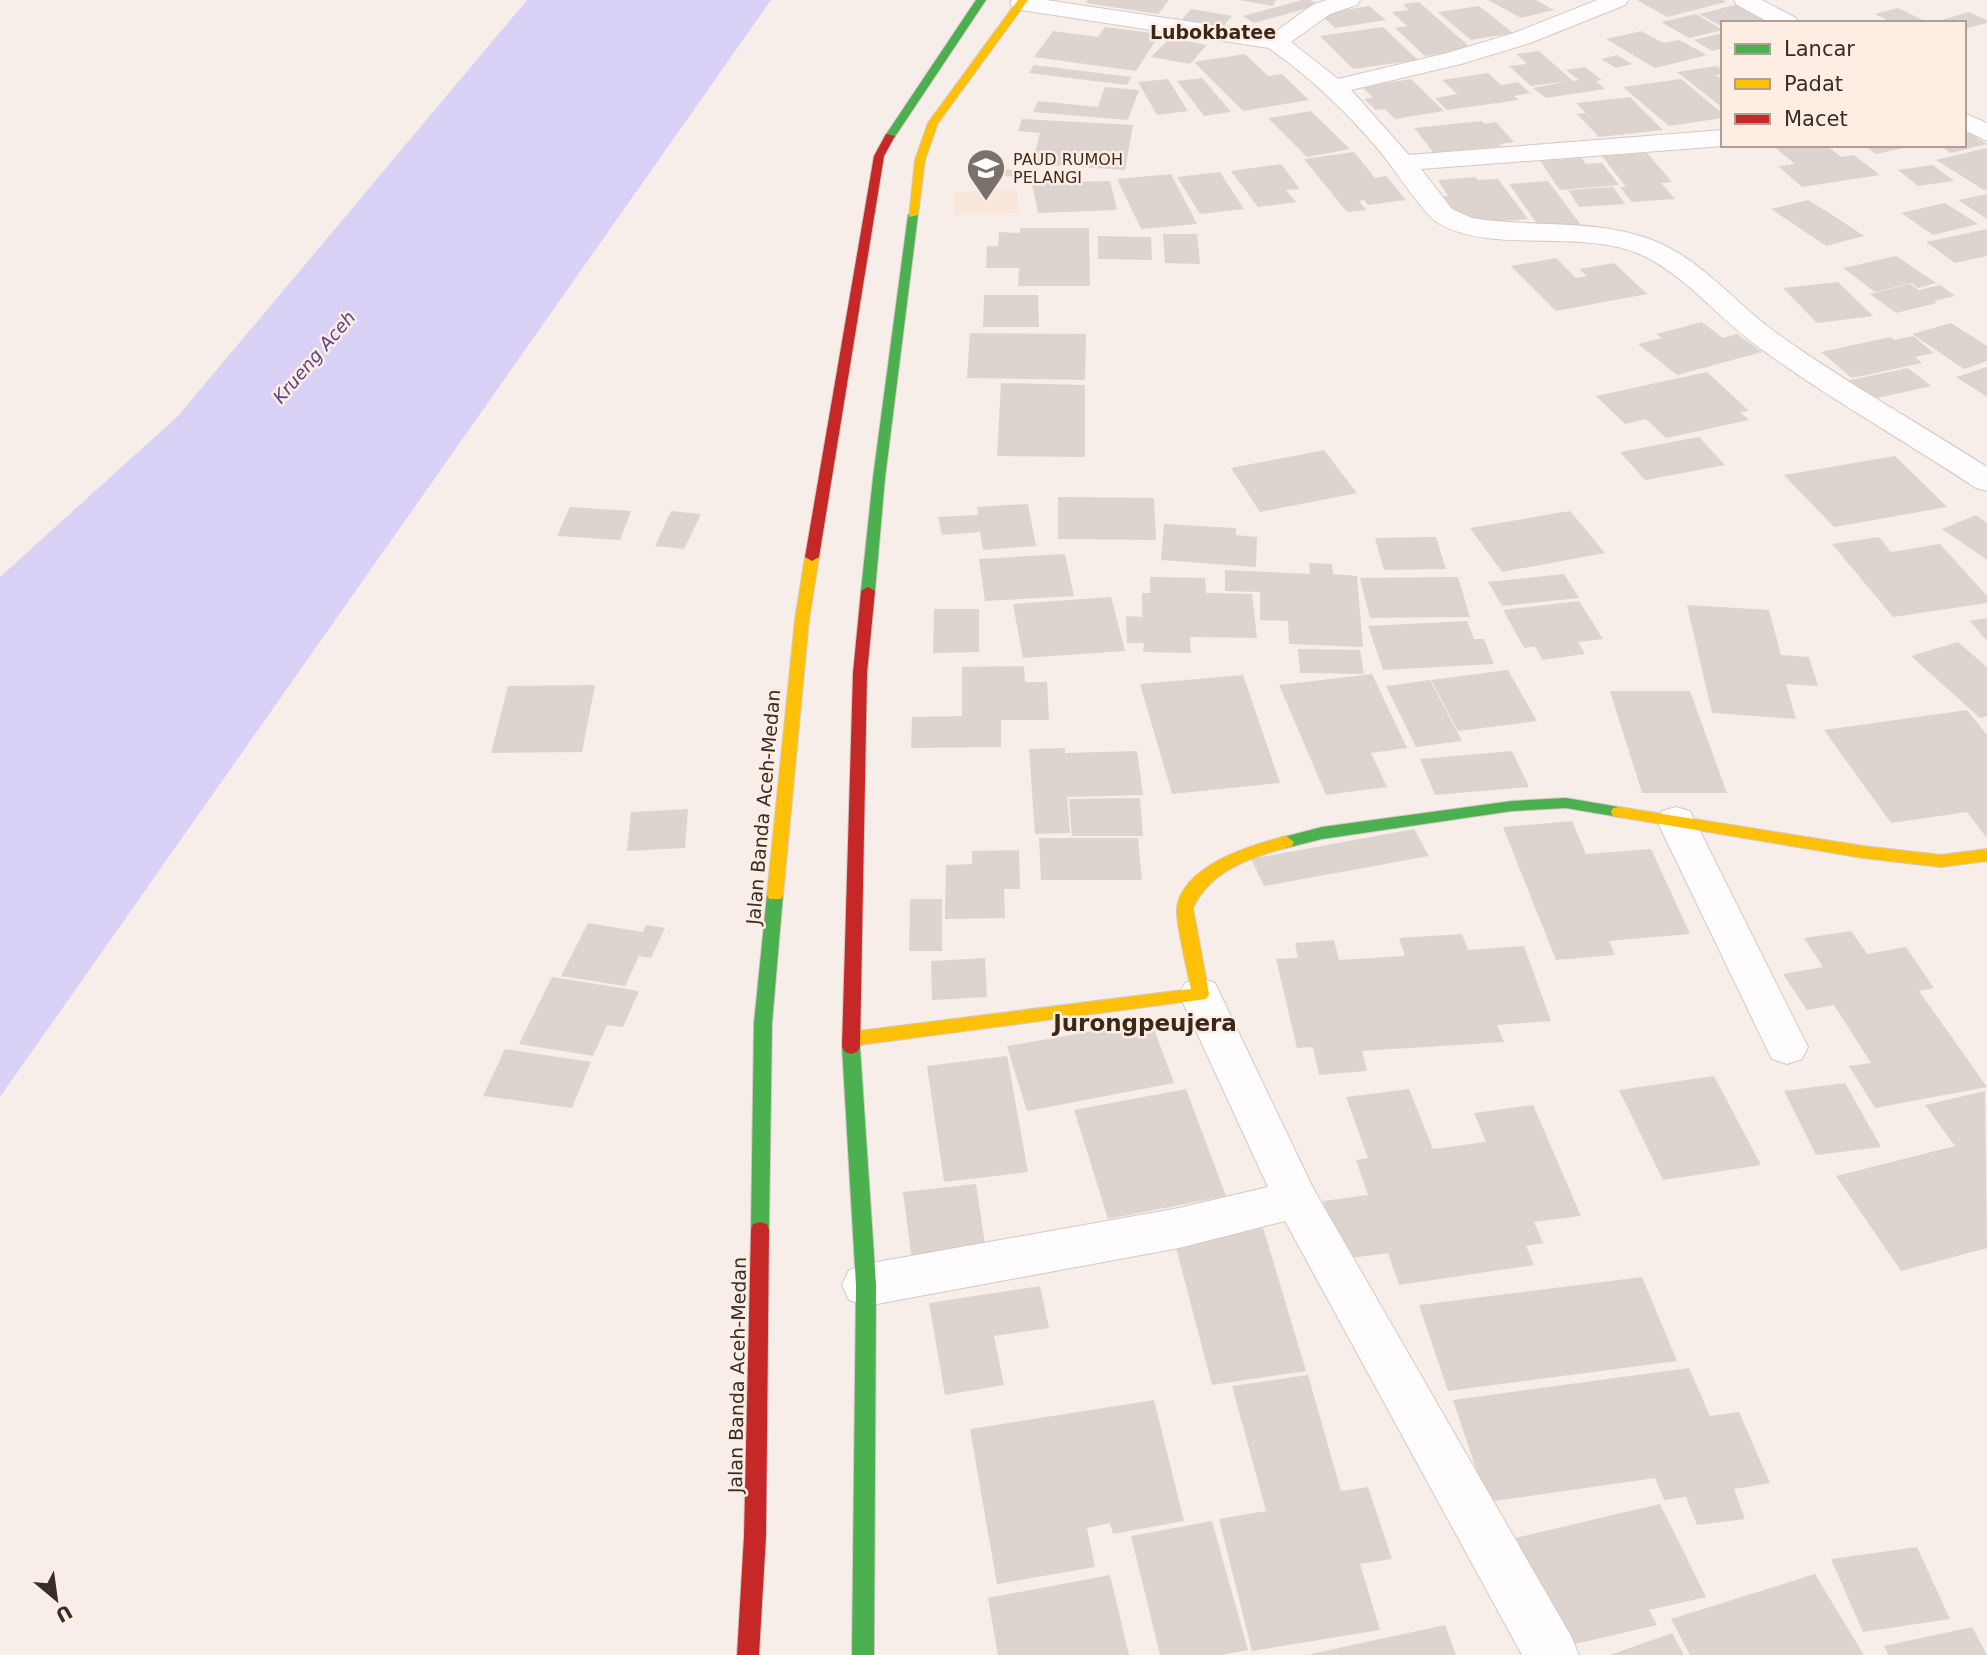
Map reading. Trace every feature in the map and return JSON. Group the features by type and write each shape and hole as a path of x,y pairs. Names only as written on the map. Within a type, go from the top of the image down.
{"main road":[{"name":"Jalan Banda Aceh-Medan","path":"748,1655 755,1522 763,1023 802,620 832,479 879,156 892,131 981,0"},
{"path":"863,1655 866,1285 851,1039 860,673 872,478 920,160 926,140 933,123 1022,2"},
{"path":"851,1039 1200,994 1185,908 1188,898 1214,872 1231,860 1259,849 1322,833 1512,806 1566,803 1863,852 1941,861 1987,855"}],"street":[{"path":"1276,42 1322,9 1349,0"},
{"path":"1333,87 1453,59 1522,38 1617,0"},
{"path":"1745,0 1783,21"},
{"path":"1022,2 1276,42 1305,60 1382,136 1443,215 1453,222 1485,228 1627,240 1656,251 1793,358 1987,481"},
{"path":"1966,121 1987,133"},
{"path":"1403,163 1721,138"},
{"path":"1952,458 1987,447"},
{"path":"1676,821 1787,1047"},
{"path":"1200,994 1296,1199 1552,1655"},
{"path":"866,1285 1179,1227 1296,1199"}],"shaded area":[{"name":"PAUD RUMOH PELANGI","path":"1017,190 1020,213 954,215 953,192"}],"water":[{"name":"Krueng Aceh","path":"527,0 771,0 0,1097 0,577 178,416"}],"building":[{"path":"1088,0 1169,0 1158,14 1086,3"},
{"path":"1239,0 1276,0 1273,6"},
{"path":"1310,0 1319,5 1254,23 1243,16"},
{"path":"1488,0 1536,0 1554,10 1521,18"},
{"path":"1637,0 1723,0 1726,2 1667,17"},
{"path":"1419,2 1472,49 1425,56 1395,28 1407,26 1392,12 1409,10 1403,4"},
{"path":"1735,5 1765,21 1721,21 1721,26 1699,14"},
{"path":"1369,6 1386,20 1335,28 1320,14"},
{"path":"1479,6 1513,33 1471,40 1438,12"},
{"path":"1898,8 1925,21 1889,21 1875,14"},
{"path":"1191,9 1232,16 1221,29 1180,22"},
{"path":"1969,12 1987,20 1987,23 1966,28 1966,21 1938,21"},
{"path":"1696,14 1721,30 1689,38 1661,22"},
{"path":"1105,27 1160,34 1136,71 1034,57 1053,31 1098,37"},
{"path":"1383,27 1418,60 1353,69 1320,36"},
{"path":"1641,31 1663,43 1679,40 1707,55 1655,68 1606,39"},
{"path":"1721,33 1721,49 1712,51 1694,40"},
{"path":"1170,38 1207,45 1190,64 1151,57"},
{"path":"1539,51 1573,81 1579,80 1566,70 1585,67 1602,80 1596,81 1605,89 1546,98 1533,88 1569,81 1531,86 1509,66 1527,64 1516,54"},
{"path":"1245,54 1268,76 1282,74 1309,100 1243,111 1194,62"},
{"path":"1617,55 1632,64 1616,68 1601,59"},
{"path":"1034,65 1131,77 1127,85 1029,73"},
{"path":"1717,66 1721,69 1721,74 1715,75 1721,78 1721,106 1677,72"},
{"path":"1488,73 1501,85 1518,82 1530,93 1514,96 1519,100 1447,110 1435,98 1457,94 1442,80"},
{"path":"1202,78 1231,112 1204,116 1177,81"},
{"path":"1168,79 1188,111 1157,115 1138,82"},
{"path":"1411,79 1444,111 1395,119 1385,109 1376,110 1364,99 1373,98 1362,87"},
{"path":"1681,79 1721,112 1721,118 1669,126 1623,87"},
{"path":"1105,87 1139,90 1128,120 1033,112 1038,101 1098,107"},
{"path":"1630,97 1663,130 1599,137 1577,114 1586,113 1576,103"},
{"path":"1311,111 1350,149 1307,157 1268,118"},
{"path":"1022,119 1133,125 1125,170 1032,164 1040,133 1018,131"},
{"path":"1482,121 1484,124 1496,122 1514,142 1500,144 1502,146 1434,153 1414,128"},
{"path":"1966,131 1987,144 1951,153 1942,147 1966,147"},
{"path":"1774,147 1828,147 1841,157 1854,155 1880,175 1802,187 1778,166 1795,164"},
{"path":"1866,147 1908,147 1876,154"},
{"path":"1987,148 1987,189 1984,190 1936,160"},
{"path":"1354,152 1375,178 1386,176 1406,200 1368,205 1364,200 1359,201 1366,210 1347,212 1304,159"},
{"path":"1647,153 1672,182 1661,183 1675,199 1632,202 1620,187 1626,187 1602,156"},
{"path":"1582,158 1586,164 1602,163 1619,185 1560,190 1540,161"},
{"path":"1281,164 1300,189 1286,190 1296,202 1258,207 1231,171"},
{"path":"1933,165 1954,181 1918,186 1898,170"},
{"path":"999,169 1033,171 1032,177 998,176"},
{"path":"1220,172 1244,209 1200,214 1177,177"},
{"path":"1171,174 1197,224 1141,229 1117,179"},
{"path":"1476,177 1478,180 1498,179 1528,219 1466,224 1451,214 1438,196 1448,196 1438,180"},
{"path":"1110,181 1117,210 1038,213 1032,183"},
{"path":"1548,181 1584,229 1543,232 1509,184"},
{"path":"1613,187 1625,204 1579,207 1568,190"},
{"path":"1987,194 1987,219 1958,200"},
{"path":"1808,200 1864,236 1826,246 1771,209"},
{"path":"1945,203 1978,224 1933,235 1901,213"},
{"path":"1020,228 1089,228 1090,286 1018,286 1019,268 986,268 987,246 998,246 999,232 1020,233"},
{"path":"1987,229 1987,256 1955,263 1926,242"},
{"path":"1163,234 1197,234 1200,264 1165,263"},
{"path":"1098,236 1151,237 1152,260 1098,259"},
{"path":"1896,256 1936,283 1918,288 1912,283 1875,292 1843,268"},
{"path":"1556,258 1576,278 1587,276 1579,269 1614,263 1647,294 1556,311 1511,266"},
{"path":"1838,282 1873,316 1817,323 1783,288"},
{"path":"1910,284 1919,290 1940,285 1955,296 1896,313 1870,294"},
{"path":"984,295 1038,295 1039,327 983,327"},
{"path":"1702,322 1723,338 1737,334 1762,352 1677,375 1638,344 1662,338 1656,334"},
{"path":"1951,323 1987,346 1987,361 1964,369 1912,334"},
{"path":"970,333 1086,334 1085,380 967,378"},
{"path":"1913,336 1934,353 1915,357 1922,363 1852,378 1821,352 1891,337 1894,340"},
{"path":"1987,367 1987,397 1956,377"},
{"path":"1908,368 1931,386 1869,400 1846,381"},
{"path":"1707,372 1749,411 1740,412 1749,420 1666,438 1646,419 1625,424 1596,396"},
{"path":"1001,383 1085,385 1085,457 997,456"},
{"path":"1699,437 1725,465 1645,480 1620,452"},
{"path":"1324,450 1357,493 1260,512 1231,468"},
{"path":"1895,456 1947,507 1834,527 1784,475"},
{"path":"1058,497 1154,498 1156,540 1058,539"},
{"path":"1028,504 1036,546 983,550 980,532 942,535 938,517 978,515 977,507"},
{"path":"570,507 631,511 620,540 557,536"},
{"path":"671,511 701,514 684,549 655,546"},
{"path":"1570,511 1605,553 1502,572 1470,528"},
{"path":"1976,515 1987,523 1987,560 1942,529"},
{"path":"1164,524 1236,528 1236,535 1257,537 1256,567 1161,560"},
{"path":"1436,537 1446,569 1384,570 1375,538"},
{"path":"1879,537 1891,552 1940,544 1987,596 1987,603 1893,617 1832,544"},
{"path":"1065,554 1074,596 985,601 979,559"},
{"path":"1309,563 1332,564 1333,574 1357,576 1363,647 1289,644 1288,621 1260,620 1260,592 1225,591 1225,570 1310,574"},
{"path":"1564,574 1579,598 1502,606 1488,582"},
{"path":"1150,577 1205,578 1206,593 1252,594 1257,638 1190,637 1191,653 1143,652 1144,643 1127,643 1126,616 1142,617 1142,593 1150,593"},
{"path":"1458,577 1470,617 1370,618 1360,578"},
{"path":"1111,597 1125,651 1023,658 1013,604"},
{"path":"1579,601 1603,639 1578,642 1585,654 1542,660 1535,646 1524,648 1503,610"},
{"path":"1687,605 1769,610 1781,655 1809,657 1818,686 1786,684 1796,719 1712,713"},
{"path":"934,609 979,609 979,652 933,653"},
{"path":"1987,618 1987,641 1970,621"},
{"path":"1467,621 1474,639 1484,639 1494,664 1383,670 1368,626"},
{"path":"1958,642 1987,667 1987,716 1980,718 1911,656"},
{"path":"1298,649 1360,650 1364,674 1300,673"},
{"path":"1024,666 1025,682 1047,682 1049,720 1001,720 1001,747 911,748 912,717 962,716 962,667"},
{"path":"1508,670 1537,721 1458,731 1431,680"},
{"path":"1372,674 1407,748 1371,753 1387,787 1326,795 1279,685"},
{"path":"1243,675 1280,783 1172,794 1140,684"},
{"path":"1430,680 1462,741 1416,747 1386,686"},
{"path":"595,685 582,752 491,753 508,686"},
{"path":"1610,691 1690,691 1727,793 1642,793"},
{"path":"1967,710 1987,735 1987,838 1967,812 1891,823 1824,730"},
{"path":"1065,748 1065,753 1137,751 1143,795 1067,797 1070,833 1035,834 1029,749"},
{"path":"1512,751 1529,787 1435,795 1420,759"},
{"path":"1140,798 1143,836 1072,836 1069,799"},
{"path":"688,809 685,848 627,851 631,812"},
{"path":"1572,821 1586,854 1651,849 1690,934 1609,941 1615,955 1556,960 1503,827"},
{"path":"1414,829 1429,856 1264,886 1251,859"},
{"path":"1039,838 1138,838 1142,880 1041,880"},
{"path":"1019,850 1020,889 1004,889 1005,918 945,919 946,865 972,864 972,851"},
{"path":"910,899 942,899 942,951 909,951"},
{"path":"588,923 643,932 646,925 665,928 651,958 639,956 625,986 561,976"},
{"path":"1851,931 1867,954 1906,947 1934,988 1919,991 1987,1087 1875,1108 1849,1066 1871,1063 1834,1005 1807,1010 1783,974 1823,967 1804,938"},
{"path":"1462,934 1468,950 1524,946 1551,1021 1497,1025 1504,1042 1362,1051 1367,1071 1319,1075 1313,1047 1297,1048 1276,959 1298,958 1295,943 1334,940 1339,960 1405,956 1399,938"},
{"path":"985,958 987,997 932,1000 931,961"},
{"path":"552,977 639,991 623,1027 607,1025 593,1056 519,1044"},
{"path":"1151,1021 1174,1083 1027,1111 1007,1046"},
{"path":"505,1049 591,1062 572,1108 483,1096"},
{"path":"1007,1056 1028,1172 944,1182 927,1066"},
{"path":"1714,1076 1761,1165 1663,1180 1619,1090"},
{"path":"1845,1083 1881,1147 1816,1155 1784,1091"},
{"path":"1186,1089 1226,1196 1108,1219 1074,1110"},
{"path":"1409,1089 1433,1149 1486,1142 1474,1113 1533,1105 1581,1216 1534,1222 1543,1243 1526,1246 1534,1265 1399,1285 1388,1253 1343,1259 1323,1201 1368,1195 1356,1160 1368,1158 1346,1097"},
{"path":"1985,1091 1987,1248 1901,1271 1836,1176 1955,1146 1925,1105"},
{"path":"976,1184 986,1251 912,1261 903,1192"},
{"path":"1262,1224 1306,1371 1212,1385 1173,1236"},
{"path":"1642,1277 1677,1361 1448,1391 1419,1305"},
{"path":"1040,1286 1049,1328 994,1336 1004,1385 945,1395 929,1303"},
{"path":"1689,1368 1710,1416 1739,1412 1770,1483 1734,1489 1745,1519 1697,1525 1686,1497 1664,1500 1655,1478 1487,1502 1453,1400"},
{"path":"1308,1375 1341,1491 1368,1487 1392,1559 1360,1564 1380,1630 1252,1651 1219,1519 1266,1511 1232,1386"},
{"path":"1154,1400 1184,1521 1113,1534 1110,1523 1087,1528 1095,1567 997,1584 970,1429"},
{"path":"1660,1504 1706,1597 1649,1610 1657,1625 1562,1647 1515,1538"},
{"path":"1212,1521 1248,1650 1221,1655 1160,1655 1131,1536"},
{"path":"1917,1547 1950,1619 1863,1632 1831,1559"},
{"path":"1815,1574 1864,1655 1690,1655 1671,1619"},
{"path":"1110,1575 1129,1655 998,1655 988,1598"},
{"path":"1445,1625 1456,1655 1311,1655 1311,1654"},
{"path":"1972,1627 1987,1655 1889,1655 1884,1646"},
{"path":"1672,1633 1684,1655 1610,1655"}],"traffic: fast":[{"path":"890,136 981,0"},
{"path":"868,591 879,478 913,215"},
{"path":"1286,842 1322,833 1512,806 1566,803 1619,812"},
{"path":"760,1230 763,1023 775,895"},
{"path":"851,1047 866,1285 863,1655"}],"traffic: slow":[{"path":"913,215 920,160 933,123 1023,0"},
{"path":"775,895 802,620 812,557"},
{"path":"1619,812 1863,852 1941,861 1987,855"},
{"path":"851,1039 1200,994 1185,908 1191,894 1201,882 1226,863 1286,842"}],"traffic: jam":[{"path":"812,557 879,156 890,136"},
{"path":"851,1047 860,673 868,591"},
{"path":"748,1655 755,1536 760,1230"}],"place":[{"name":"PAUD RUMOH PELANGI","path":"986,202"}],"district":[{"name":"Lubokbatee","path":"1213,32"},
{"name":"Jurongpeujera","path":"1145,1023"}]}
